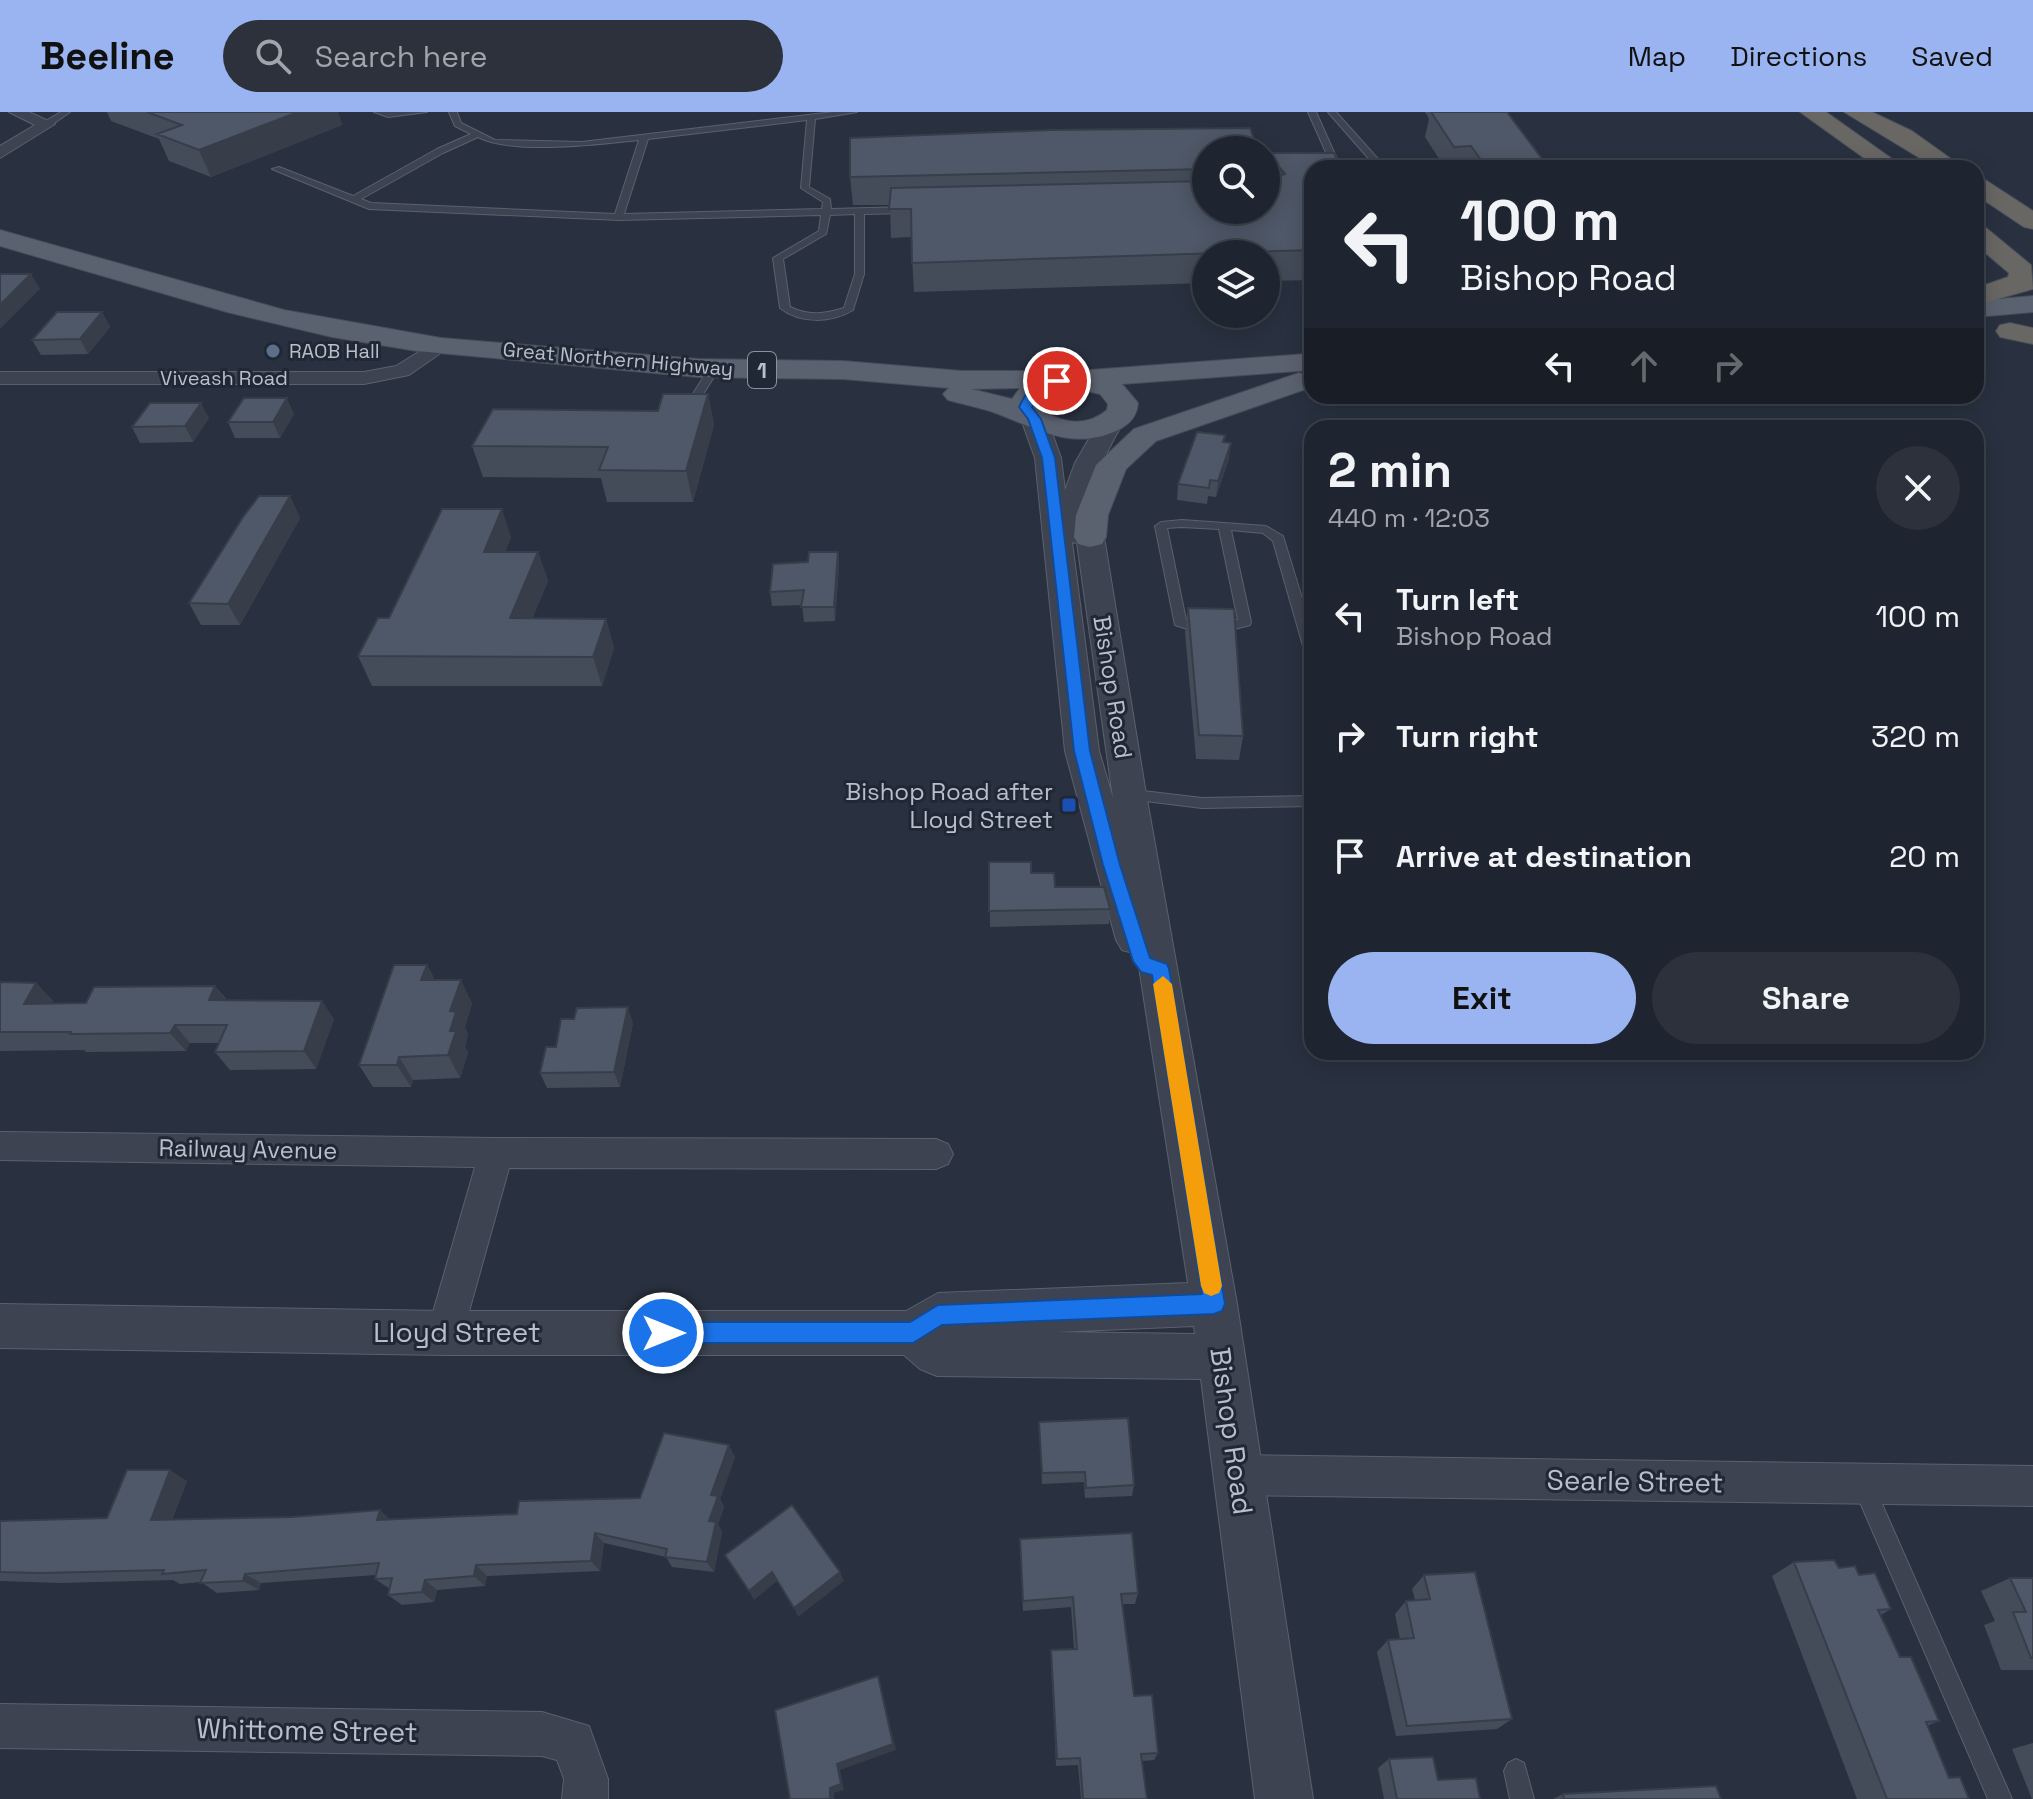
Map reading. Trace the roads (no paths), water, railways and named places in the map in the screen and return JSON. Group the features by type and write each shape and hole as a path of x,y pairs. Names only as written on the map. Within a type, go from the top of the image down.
{"highway":[{"path":"1811,112 1881,160"},
{"path":"1848,112 1918,160"},
{"path":"1855,112 1904,136 1940,160"},
{"path":"1984,189 2033,222"},
{"path":"1984,207 2033,245"},
{"path":"1984,239 2027,276 2020,282 1984,294"}],"main road":[{"name":"Great Northern Highway","path":"0,238 250,309 346,331 447,347 469,357 496,362 936,390 998,404 1033,418"},
{"path":"1984,308 2033,304"},
{"path":"1984,333 2025,332"},
{"name":"Great Northern Highway","path":"710,375 843,370 962,380 1304,375"},
{"path":"1090,537 1095,504 1112,465 1145,435 1304,376"},
{"name":"1","path":"1114,421 1124,408 1116,392 1102,384 1070,379 1048,383 1033,391 1025,407 1033,418 1050,427 1071,431 1092,429 1170,401 1304,376"}],"street":[{"path":"16,112 47,124"},
{"path":"0,153 47,124"},
{"name":"Viveash Road","path":"0,378 364,378 402,371 447,347"},
{"name":"Bishop Road","path":"1033,418 1048,458 1078,729 1093,795 1142,961 1148,967 1160,969"},
{"name":"Bishop Road","path":"1114,421 1088,461 1076,497 1076,534 1090,537 1129,794 1214,1304 1284,1799"},
{"name":"Railway Avenue","path":"0,1146 496,1153 936,1154"},
{"path":"445,1333 496,1153"},
{"name":"Lloyd Street","path":"0,1326 445,1333 913,1333 938,1315 1214,1304"},
{"path":"913,1333 937,1353 1221,1357"},
{"name":"Searle Street","path":"1238,1475 2033,1486"},
{"name":"Whittome Street","path":"0,1726 542,1734 573,1742 585,1789"}],"lane":[{"path":"47,124 66,112"},
{"path":"378,112 388,115 423,112"},
{"path":"453,112 458,124 493,142 567,144 853,112"},
{"path":"1312,112 1333,160"},
{"path":"1332,112 1375,160"},
{"path":"811,117 805,188 827,201 826,212 823,232 778,258 785,308 798,316 827,317 848,310 859,290 862,256 859,211"},
{"path":"354,199 440,151 478,134"},
{"path":"619,217 644,137"},
{"path":"276,169 369,206 619,217 922,210"},
{"path":"687,411 710,375"},
{"path":"1224,527 1245,622 1233,625 1183,625 1177,617 1161,526 1170,523 1266,530 1279,539 1304,625"},
{"path":"1093,795 1129,794 1202,803 1304,801"},
{"path":"1863,1485 2000,1799"},
{"path":"1516,1771 1522,1799"}],"place":[{"name":"RAOB Hall","path":"273,351"},
{"name":"Bishop Road after Lloyd Street","path":"1069,805"}]}
